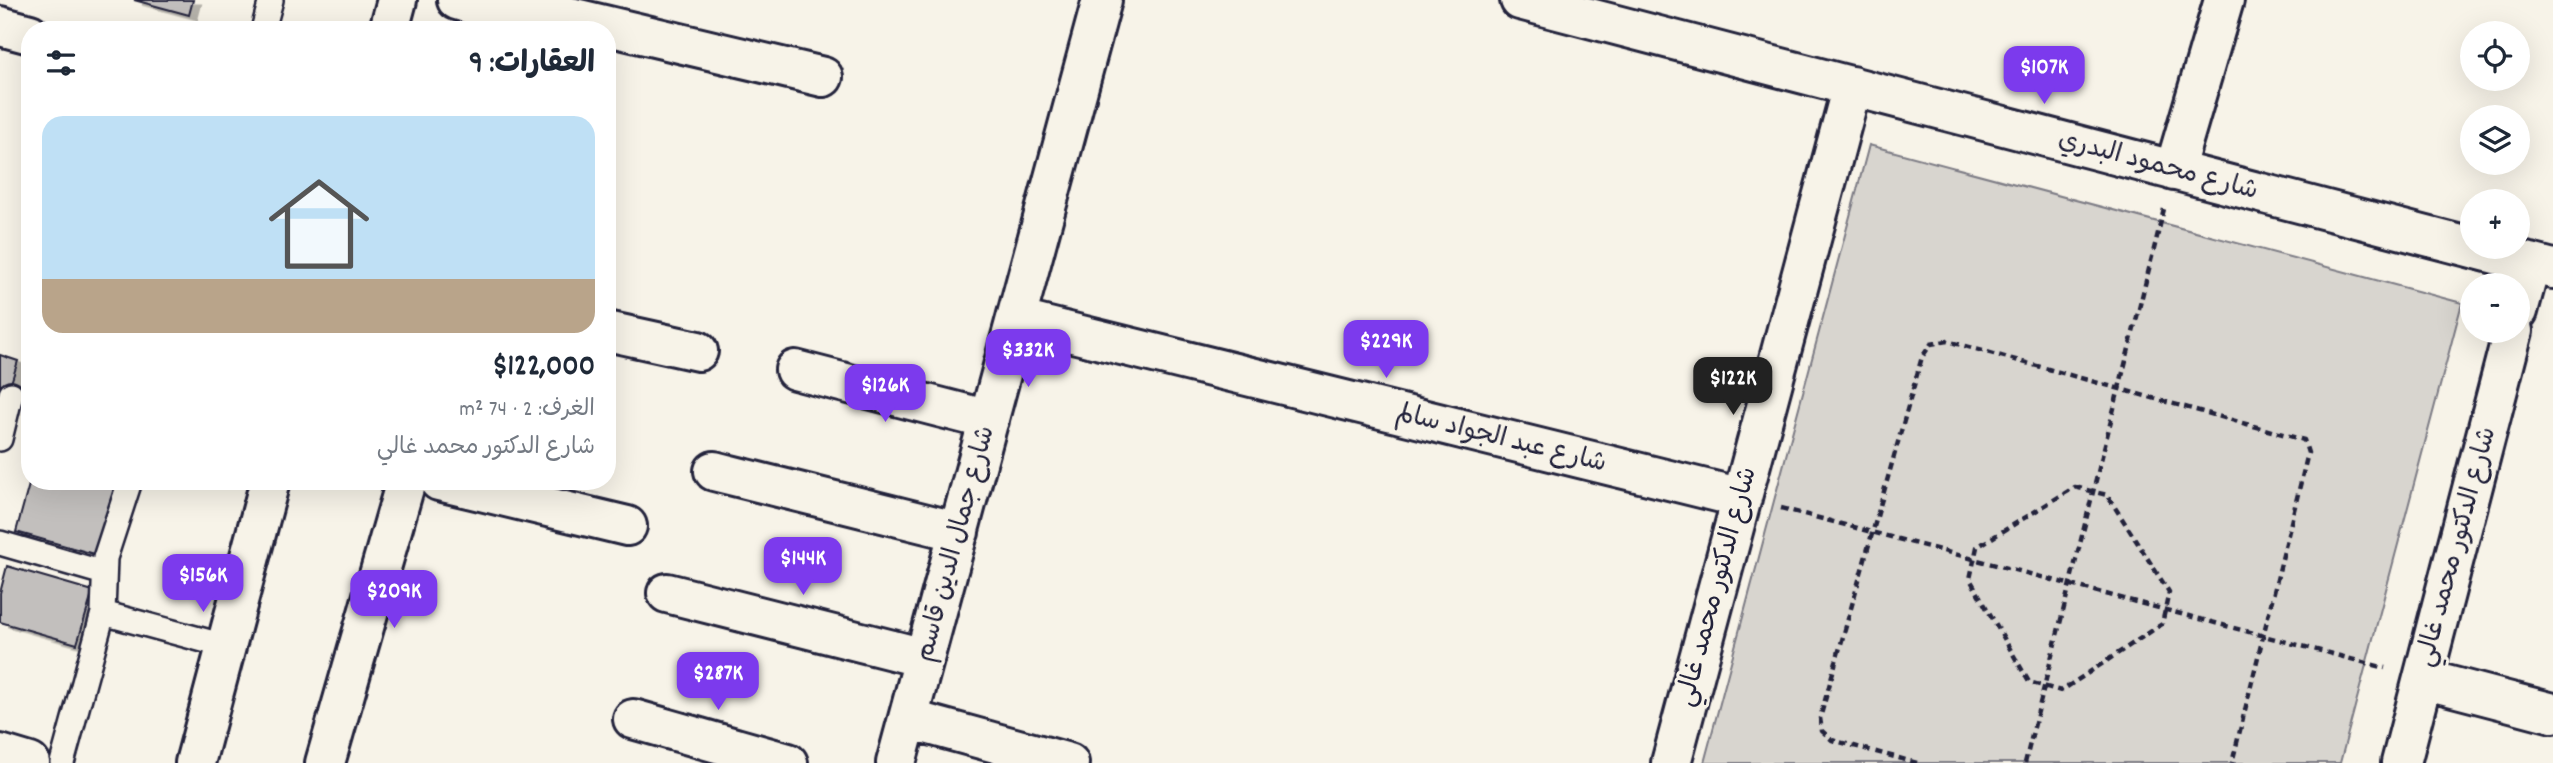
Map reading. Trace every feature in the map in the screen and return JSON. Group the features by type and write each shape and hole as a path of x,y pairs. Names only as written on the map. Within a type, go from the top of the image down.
{"street":[{"path":"391,21 397,0"},
{"path":"457,0 497,11 549,14 579,21"},
{"name":"شارع جمال الدين قاسم","path":"896,763 1102,0"},
{"name":"شارع محمود البدري","path":"1520,0 2542,266"},
{"path":"2174,171 2224,0"},
{"path":"0,26 21,32"},
{"path":"616,29 823,77"},
{"name":"شارع الدكتور محمد غالي","path":"1671,763 1852,86"},
{"path":"2530,288 2542,266"},
{"name":"شارع عبد الجواد سالم","path":"1016,319 1742,498"},
{"path":"616,333 698,351"},
{"name":"شارع الدكتور محمد غالي","path":"2401,763 2510,343"},
{"path":"795,370 989,420"},
{"path":"714,471 959,532"},
{"path":"195,763 261,490"},
{"path":"325,763 403,490"},
{"path":"477,490 627,526"},
{"path":"667,593 924,658"},
{"path":"2423,679 2553,713"},
{"path":"633,719 788,763"},
{"path":"908,719 1069,763"},
{"path":"0,754 30,763"}],"lane":[{"path":"265,21 271,0"},
{"path":"0,439 11,394"},
{"path":"62,763 94,625 105,558 127,490"},
{"path":"0,543 104,573"},
{"path":"94,625 225,646"}],"path":[{"path":"2025,763 2174,171"},
{"path":"1917,763 1840,743 1827,736 1820,725 1821,710 1922,357 1931,344 1938,341 1954,342 2295,436 2306,444 2308,453 2232,763"},
{"path":"2075,487 2107,495 2169,592 2162,624 2061,691 2029,682 1970,579 1974,559 1977,547 2075,487"},
{"path":"1742,498 2423,679"}],"shaded area":[{"path":"1869,145 2460,302 2340,763 1704,763"}],"building":[{"path":"134,0 193,0 189,15"},
{"path":"0,355 18,361 0,418"},
{"path":"28,490 119,490 101,556 16,532"},
{"path":"7,566 93,591 77,644 0,622 0,593"}]}
